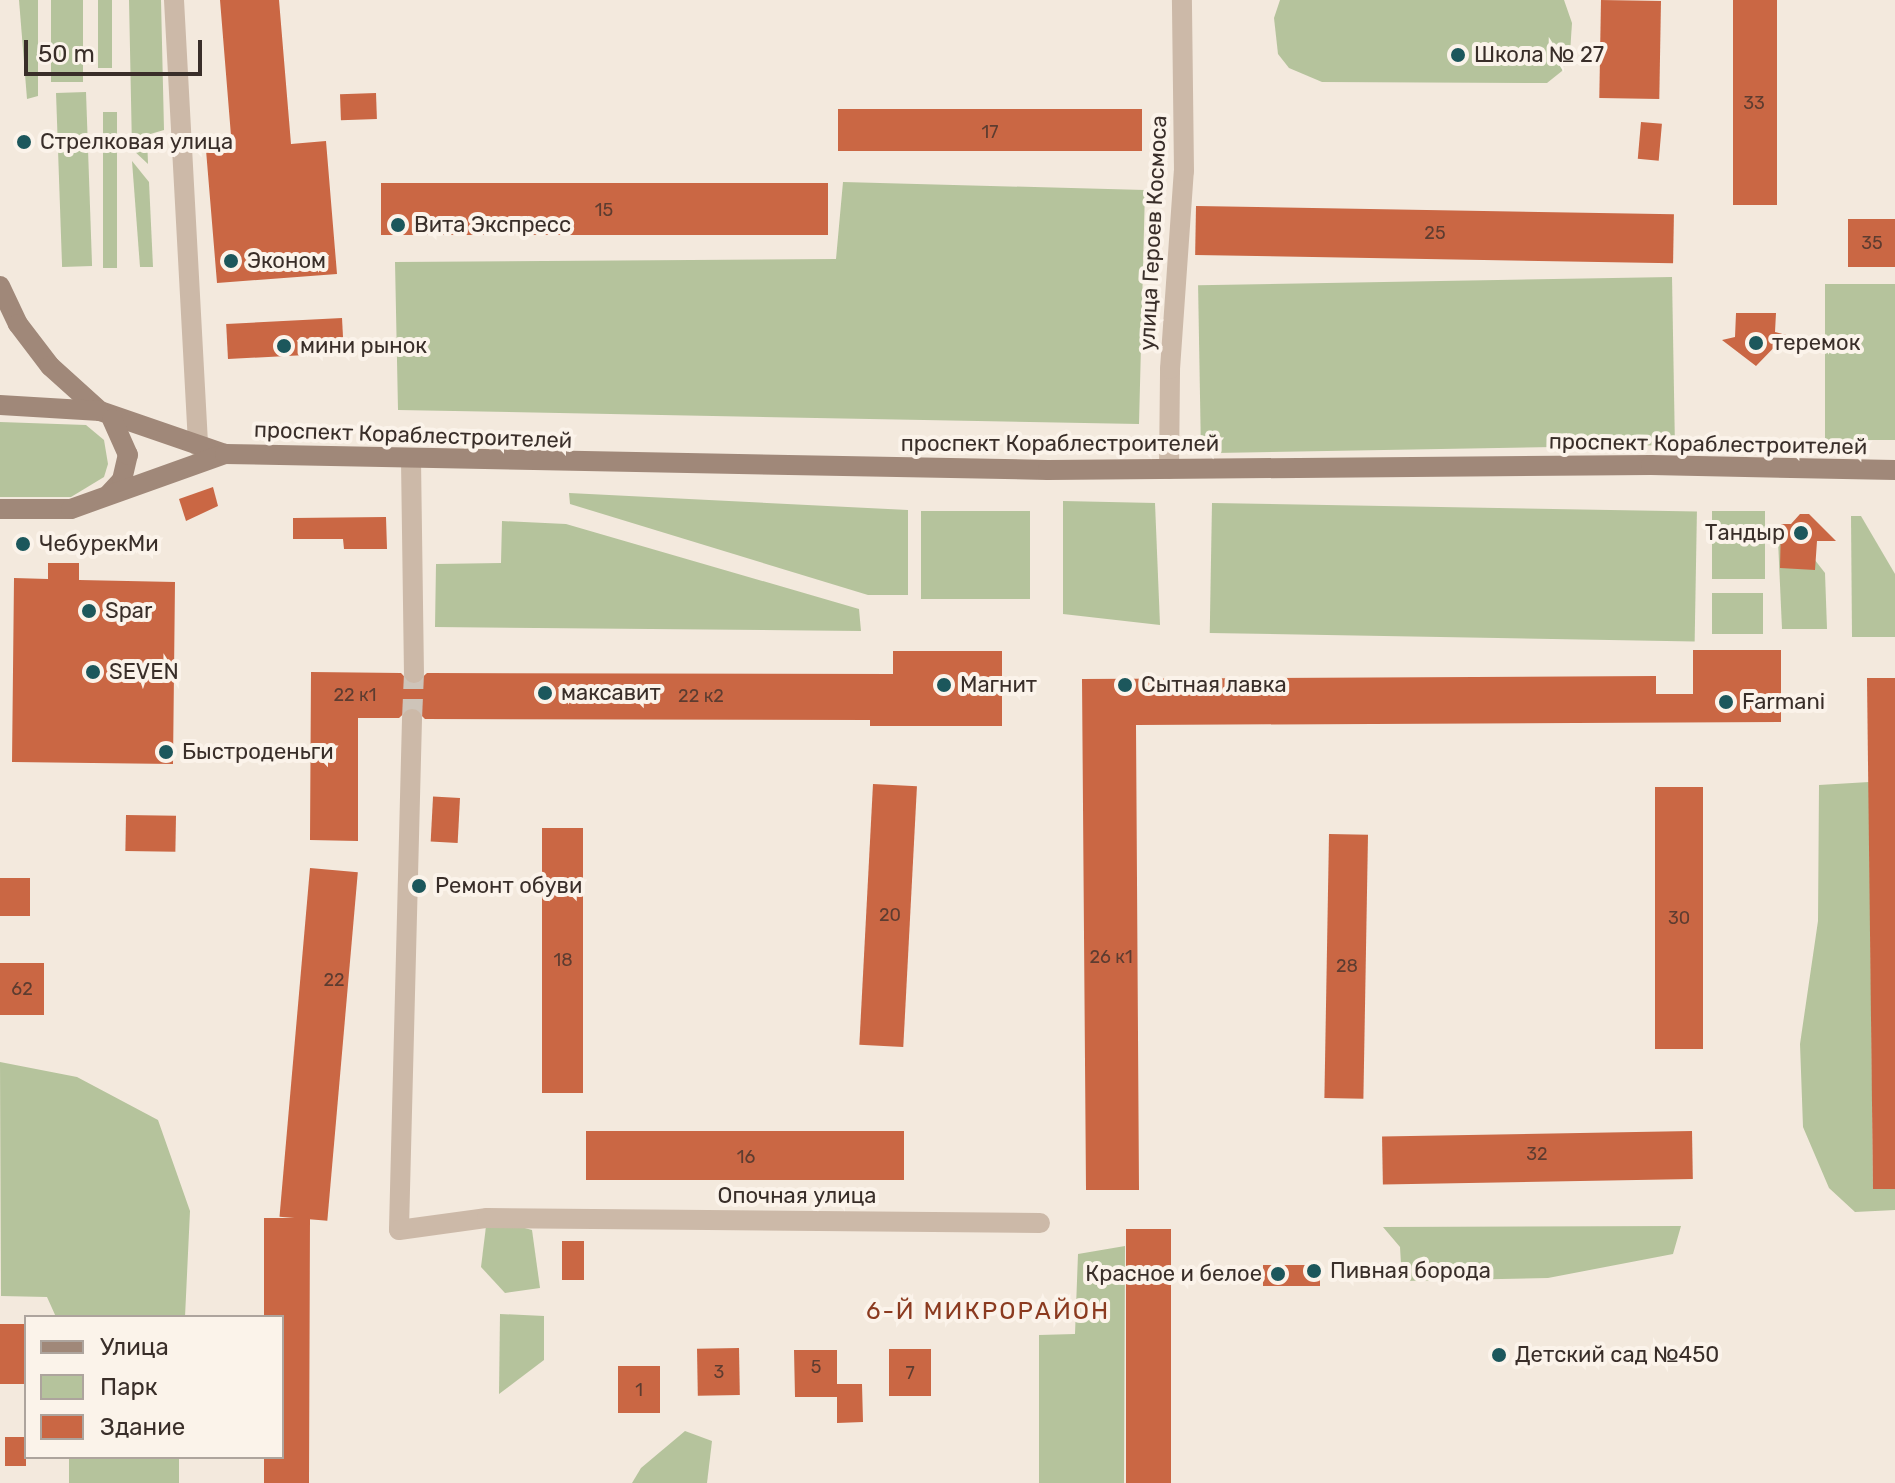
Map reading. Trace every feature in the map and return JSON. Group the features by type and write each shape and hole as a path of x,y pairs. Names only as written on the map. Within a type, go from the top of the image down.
{"street":[{"path":"174,0 198,446"},
{"name":"улица Героев Космоса","path":"1169,469 1184,171 1182,0"},
{"path":"0,286 18,324 50,366 106,415 128,455 122,480 106,496"},
{"path":"0,405 106,415 225,454"},
{"path":"0,509 71,509 168,470 225,454"},
{"name":"проспект Кораблестроителей","path":"225,454 411,460 1169,469 1651,465 1895,470"},
{"path":"411,460 414,673"},
{"name":"Опочная улица","path":"412,719 399,1230 487,1218 1040,1223"}],"green space":[{"path":"19,0 38,0 38,96 27,99"},
{"path":"51,0 83,0 83,82 51,82"},
{"path":"98,0 112,0 112,68 98,68"},
{"path":"129,0 161,0 164,130 147,135 148,164 132,149"},
{"path":"1280,0 1564,0 1572,23 1570,53 1562,71 1547,83 1322,82 1289,68 1278,54 1274,18"},
{"path":"86,92 92,266 62,267 56,93"},
{"path":"103,112 117,112 117,268 103,268"},
{"path":"132,161 149,182 153,267 140,267"},
{"path":"843,182 1145,190 1139,424 398,410 395,262 836,259"},
{"path":"1672,277 1675,445 1201,453 1198,285"},
{"path":"1825,284 1895,284 1895,440 1825,440"},
{"path":"0,422 86,425 104,440 108,464 104,477 71,497 0,497"},
{"path":"569,493 908,510 908,595 868,595 570,504"},
{"path":"1063,501 1155,503 1160,625 1063,614"},
{"path":"1212,503 1697,511 1695,641 1210,633"},
{"path":"921,511 1030,511 1030,599 921,599"},
{"path":"1712,511 1765,511 1765,579 1712,579"},
{"path":"1851,516 1861,516 1895,574 1895,637 1852,637"},
{"path":"502,521 566,524 859,609 861,631 435,627 436,564 501,563"},
{"path":"1778,540 1800,541 1825,573 1827,629 1782,629"},
{"path":"1712,593 1763,593 1763,634 1712,634"},
{"path":"1869,782 1873,1189 1895,1189 1895,1210 1855,1212 1829,1188 1803,1127 1800,1044 1818,921 1819,785"},
{"path":"0,1062 77,1077 158,1120 190,1211 185,1315 55,1315 47,1297 1,1296"},
{"path":"487,1218 532,1230 540,1288 505,1293 481,1267"},
{"path":"1681,1226 1673,1254 1548,1278 1402,1281 1400,1247 1383,1227"},
{"path":"1125,1246 1124,1483 1039,1483 1039,1335 1075,1334 1078,1254"},
{"path":"500,1314 544,1316 544,1360 499,1394"},
{"path":"685,1431 712,1441 707,1483 632,1483 641,1468"},
{"path":"69,1459 179,1459 179,1483 69,1483"}],"building":[{"path":"220,0 279,0 291,144 326,141 337,274 217,283 206,150 232,148"},
{"path":"1601,0 1661,1 1659,99 1599,98"},
{"path":"1733,0 1777,0 1777,205 1733,205"},
{"path":"376,93 377,119 341,120 340,94"},
{"path":"838,109 1142,109 1142,151 838,151"},
{"path":"1641,122 1662,124 1659,161 1638,159"},
{"path":"381,183 828,183 828,235 381,235"},
{"path":"1196,206 1674,214 1673,263 1195,255"},
{"path":"1848,219 1895,219 1895,267 1848,267"},
{"name":"теремок","path":"1736,313 1776,313 1775,332 1786,335 1756,366 1722,340 1735,337"},
{"path":"342,318 344,353 228,359 226,324"},
{"path":"213,487 218,506 186,521 179,499"},
{"path":"1800,514 1809,514 1836,541 1817,541 1815,570 1780,568 1781,524 1791,524"},
{"path":"386,517 387,549 344,549 343,539 293,539 293,518"},
{"name":"SEVEN","path":"48,563 79,563 79,580 175,582 173,764 12,762 14,578 48,579"},
{"path":"1693,650 1781,650 1781,722 1136,725 1139,1190 1086,1190 1082,679 1656,676 1656,694 1693,694"},
{"path":"893,651 1002,651 1002,726 870,726 870,720 425,719 412,706 399,718 358,718 358,841 310,840 311,672 401,673 413,686 427,673 893,674"},
{"path":"1867,678 1895,678 1895,1189 1873,1189"},
{"path":"873,784 917,786 903,1047 859,1045"},
{"path":"1655,787 1703,787 1703,1049 1655,1049"},
{"path":"433,797 460,798 458,843 431,842"},
{"path":"126,815 176,816 175,852 125,851"},
{"path":"542,828 583,828 583,1093 542,1093"},
{"path":"1329,834 1368,835 1363,1099 1324,1098"},
{"path":"310,868 358,872 327,1221 279,1217"},
{"path":"0,878 30,878 30,916 0,916"},
{"path":"0,963 44,963 44,1015 0,1015"},
{"path":"586,1131 904,1131 904,1180 586,1180"},
{"path":"1692,1131 1693,1179 1383,1184 1382,1136"},
{"path":"264,1218 310,1218 309,1483 264,1483 264,1459 284,1459 284,1315 264,1315"},
{"path":"1126,1229 1171,1229 1171,1483 1126,1483"},
{"path":"562,1241 584,1241 584,1280 562,1280"},
{"path":"1263,1265 1320,1265 1320,1286 1263,1286"},
{"path":"0,1324 24,1324 24,1384 0,1384"},
{"path":"739,1348 740,1395 698,1396 697,1349"},
{"path":"889,1349 931,1349 931,1396 889,1396"},
{"path":"794,1350 837,1350 837,1384 862,1384 863,1422 837,1423 837,1397 795,1397"},
{"path":"618,1366 660,1366 660,1413 618,1413"},
{"path":"5,1437 24,1437 26,1466 5,1466"}],"tunnel":[{"path":"412,719 414,673"}],"place":[{"name":"Школа № 27","path":"1458,55"},
{"name":"Стрелковая улица","path":"24,142"},
{"name":"Вита Экспресс","path":"398,225"},
{"name":"Эконом","path":"231,261"},
{"name":"теремок","path":"1756,343"},
{"name":"мини рынок","path":"284,346"},
{"name":"Тандыр","path":"1801,533"},
{"name":"ЧебурекМи","path":"23,544"},
{"name":"Spar","path":"89,611"},
{"name":"SEVEN","path":"93,672"},
{"name":"Магнит","path":"944,685"},
{"name":"Сытная лавка","path":"1125,685"},
{"name":"максавит","path":"545,693"},
{"name":"Farmani","path":"1726,702"},
{"name":"Быстроденьги","path":"166,752"},
{"name":"Ремонт обуви","path":"419,886"},
{"name":"Пивная борода","path":"1314,1271"},
{"name":"Красное и белое","path":"1278,1274"},
{"name":"Детский сад №450","path":"1499,1355"}],"district":[{"name":"6-Й МИКРОРАЙОН","path":"988,1312"}]}
